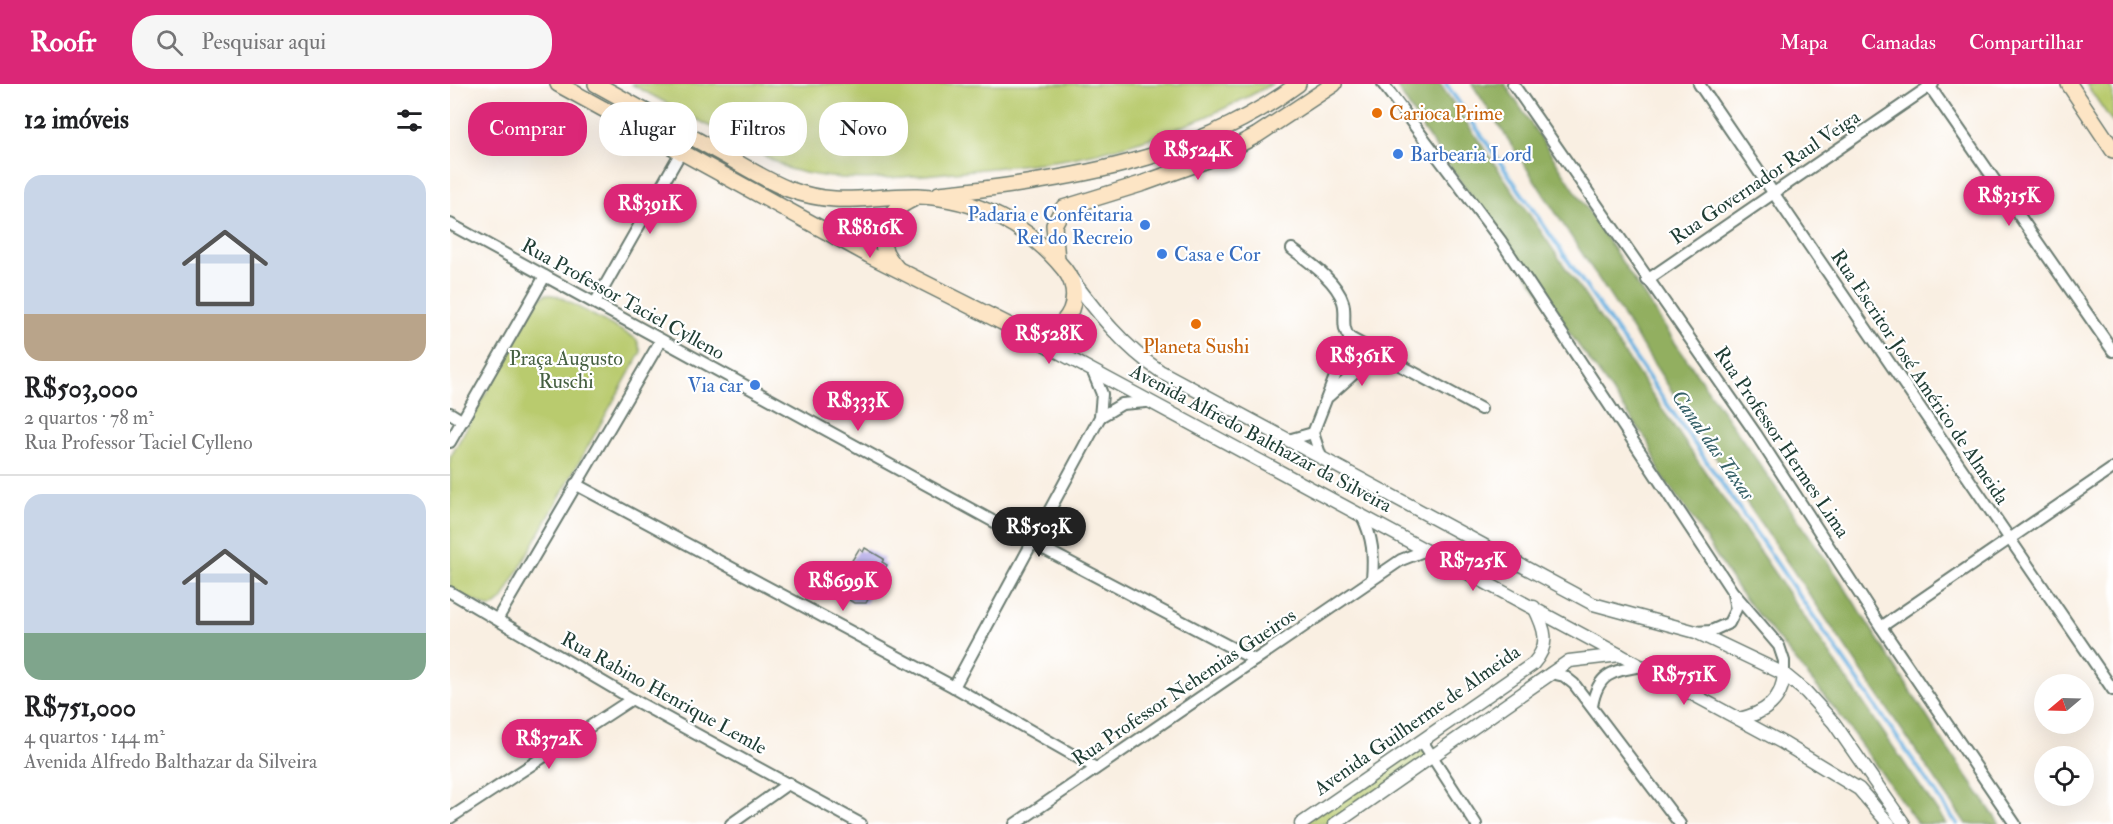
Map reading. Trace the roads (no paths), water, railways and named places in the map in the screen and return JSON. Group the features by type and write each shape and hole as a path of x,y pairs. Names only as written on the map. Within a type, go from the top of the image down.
{"main road":[{"name":"Avenida Alfredo Balthazar da Silveira","path":"558,84 599,107"},
{"name":"Avenida Alfredo Balthazar da Silveira","path":"596,84 752,171 811,196 845,201 918,196 953,201 1000,215 1028,232 1057,260 1072,279"},
{"path":"896,267 888,258 883,246 882,233 885,221 893,210 918,196 1028,185 1109,169 1219,131 1273,102 1299,84"},
{"path":"1057,260 1054,225 1063,208 1135,186 1216,157 1257,135 1334,84"},
{"path":"2069,84 2113,150"},
{"path":"2078,84 2093,108 2095,123"},
{"name":"Avenida Alfredo Balthazar da Silveira","path":"688,156 1020,331"},
{"path":"1020,331 1047,332 1065,320 1074,296 1072,279"}],"street":[{"path":"1383,84 1501,242 1732,591 1779,646 1784,661 1784,674 1783,684 1776,699 1762,712 1739,719"},
{"name":"Rua Professor Hermes Lima","path":"1513,84 1756,434 1881,627 2015,824"},
{"name":"Rua Escritor José Américo de Almeida","path":"1699,84 2113,690"},
{"path":"1930,85 2113,351"},
{"name":"Rua Governador Raul Veiga","path":"1647,279 1930,85"},
{"path":"595,303 679,156"},
{"name":"Rua Professor Taciel Cylleno","path":"450,224 1031,542 1255,660"},
{"path":"1292,249 1319,270 1340,296 1344,310 1344,330 1350,338 1481,409"},
{"path":"450,442 545,276"},
{"name":"Avenida Alfredo Balthazar da Silveira","path":"1072,279 1102,319 1142,359 1288,440 1593,604 1696,632 1784,674 1806,692 1850,743 1904,824"},
{"name":"Avenida Alfredo Balthazar da Silveira","path":"1020,331 1146,402 1534,607 1739,719 1851,784 1875,806 1889,824"},
{"path":"1321,457 1313,433 1350,338"},
{"path":"498,618 661,340"},
{"path":"1326,398 1377,353"},
{"path":"954,687 1100,417 1102,394 1093,372"},
{"path":"1100,417 1122,404 1146,402"},
{"path":"450,413 463,421"},
{"path":"1288,440 1313,433"},
{"path":"1881,627 2113,468"},
{"path":"575,484 954,687 1096,768"},
{"path":"1362,516 1371,535 1374,555 1372,579"},
{"name":"Rua Professor Nehemias Gueiros","path":"1015,824 1372,579 1412,554 1426,550"},
{"path":"1696,632 1711,631 1729,623 1736,609 1732,591"},
{"name":"Rua Rabino Henrique Lemle","path":"450,592 498,618 632,699 861,824"},
{"name":"Avenida Guilherme de Almeida","path":"1301,824 1533,664 1540,656 1546,642 1545,631 1534,607"},
{"name":"Avenida Guilherme de Almeida","path":"1335,824 1572,660 1620,655"},
{"path":"1592,706 1599,682 1605,677 1612,672 1643,666"},
{"path":"1551,673 1568,678 1592,706 1680,824"},
{"path":"450,818 632,699"},
{"path":"1422,741 1476,824"},
{"path":"731,824 789,783"}],"waterway":[{"name":"Canal das Taxas","path":"1446,84 1957,824"}],"place":[{"name":"Carioca Prime","path":"1377,113"},
{"name":"Barbearia Lord","path":"1398,154"},
{"name":"Padaria e Confeitaria Rei do Recreio","path":"1145,225"},
{"name":"Casa e Cor","path":"1162,254"},
{"name":"Planeta Sushi","path":"1196,324"},
{"name":"Via car","path":"755,385"}],"park label":[{"name":"Praça Augusto Ruschi","path":"566,370"}]}
